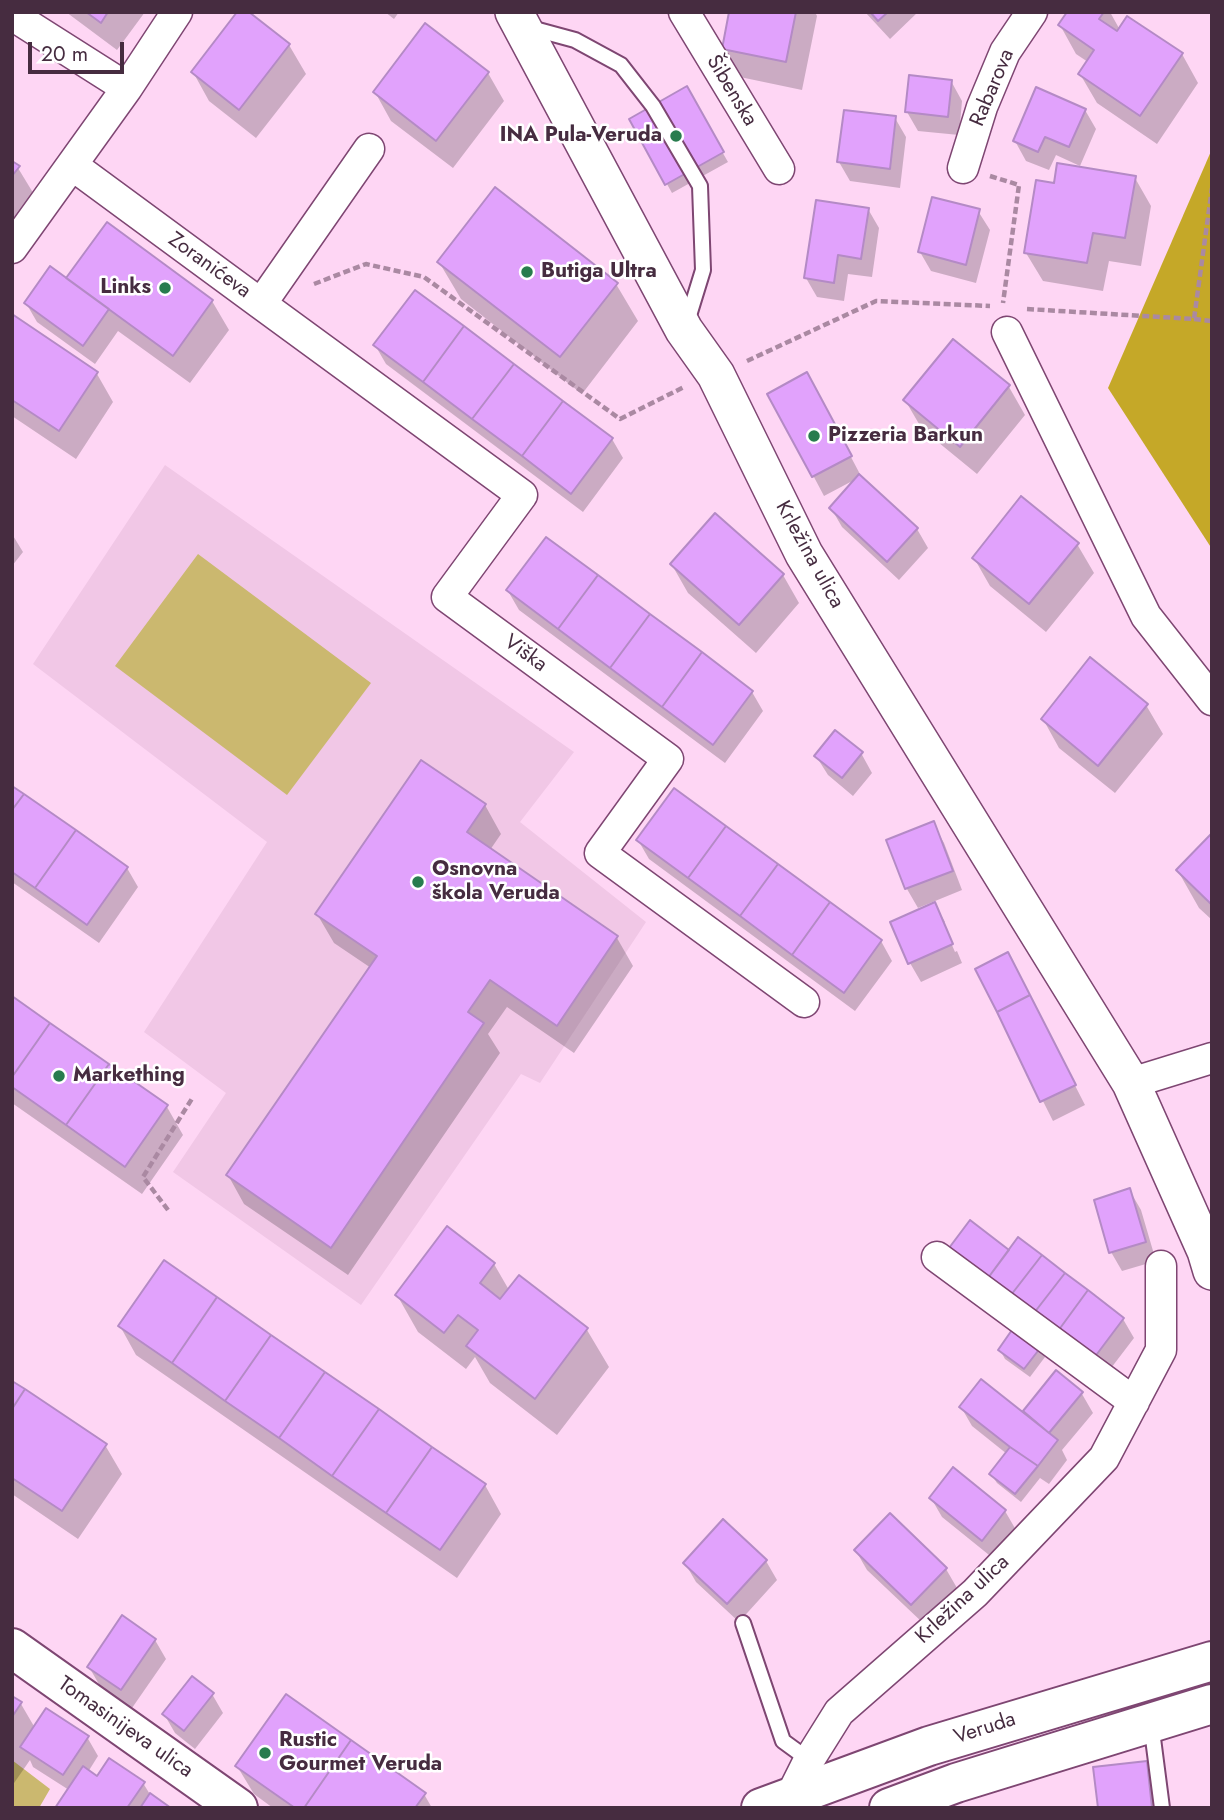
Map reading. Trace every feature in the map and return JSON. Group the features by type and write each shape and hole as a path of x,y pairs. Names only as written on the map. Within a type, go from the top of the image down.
{"main road":[{"name":"Tomasinijeva ulica","path":"12,1648 238,1808"},
{"name":"Veruda","path":"776,1802 929,1746 1212,1661"},
{"name":"Veruda","path":"889,1808 956,1783 1212,1704"}],"street":[{"path":"12,248 127,88 177,12"},
{"name":"Šibenska","path":"684,12 779,169"},
{"name":"Rabarova","path":"963,168 982,107 1005,52 1032,12"},
{"path":"12,15 127,88"},
{"name":"Krležina ulica","path":"517,19 684,330 716,375 804,554 1131,1083 1206,1251 1212,1271"},
{"name":"Zoranićeva","path":"72,165 261,304 369,149"},
{"name":"Viška","path":"261,304 522,495 447,597 668,759 600,853 804,1002"},
{"path":"1011,320 1146,616 1212,700"},
{"path":"1131,1083 1212,1058"},
{"path":"937,1257 1134,1402"},
{"name":"Krležina ulica","path":"776,1802 809,1760 839,1712 975,1593 1104,1458 1161,1350 1161,1266"}],"lane":[{"path":"517,19 575,40 621,65 653,106 700,186 703,271 684,330"},
{"path":"743,1623 783,1741 809,1760"},
{"path":"1151,1721 1162,1808"}],"path":[{"path":"803,335 876,300 1002,307 1018,184 963,168"},
{"path":"1194,319 1212,188"},
{"path":"261,304 366,264 424,277 620,419 642,408"},
{"path":"1011,320 1212,321"},
{"path":"168,1210 143,1177 193,1097"}],"shaded area":[{"path":"1212,149 1212,549 1108,388"},
{"name":"Osnovna škola Veruda","path":"165,465 574,752 520,822 646,922 540,1083 521,1074 361,1305 173,1172 226,1093 144,1032 267,842 33,664"},
{"path":"198,554 371,683 287,795 115,666"},
{"path":"12,1760 50,1789 39,1808 12,1808"}],"building":[{"path":"86,12 108,12 101,23"},
{"path":"237,12 249,12 290,44 239,110 191,72"},
{"path":"729,12 796,12 786,62 722,49"},
{"path":"870,12 888,12 878,21"},
{"path":"1067,12 1104,12 1099,19 1117,31 1127,16 1183,53 1140,116 1078,74 1094,50 1058,25"},
{"path":"425,23 489,72 436,141 373,92"},
{"path":"909,75 952,80 948,117 905,112"},
{"name":"INA Pula-Veruda","path":"687,86 724,152 665,185 629,119"},
{"path":"1036,87 1086,109 1069,147 1045,137 1038,152 1013,141"},
{"path":"844,110 896,116 890,169 837,162"},
{"path":"12,161 20,166 12,176"},
{"path":"1057,163 1136,176 1125,238 1093,233 1087,263 1024,253 1036,180 1054,183"},
{"name":"Butiga Ultra","path":"495,187 618,283 560,357 437,262"},
{"path":"932,197 980,209 966,265 918,252"},
{"path":"816,200 869,208 861,259 838,255 834,283 804,278"},
{"path":"107,222 213,300 173,356 66,278"},
{"path":"50,266 109,309 83,346 24,303"},
{"path":"415,290 464,326 423,382 373,345"},
{"path":"12,314 98,372 59,431 12,400"},
{"path":"464,326 514,364 472,419 423,382"},
{"path":"953,339 1010,385 960,447 903,400"},
{"path":"514,364 563,401 522,456 472,419"},
{"path":"807,372 852,456 812,477 767,394"},
{"path":"563,401 613,438 571,494 522,456"},
{"path":"859,474 918,528 887,562 829,508"},
{"path":"1021,496 1079,543 1029,604 972,558"},
{"path":"715,513 784,574 739,625 670,564"},
{"path":"546,537 598,575 558,629 506,590"},
{"path":"598,575 650,614 610,668 558,629"},
{"path":"650,614 702,652 662,707 610,668"},
{"path":"702,652 753,691 713,745 662,707"},
{"path":"1090,657 1148,704 1098,766 1041,719"},
{"path":"835,730 863,752 842,778 814,756"},
{"path":"421,760 486,804 467,832 618,936 557,1026 490,980 468,1012 484,1023 331,1248 226,1175 377,956 315,914"},
{"path":"12,786 24,794 12,810"},
{"path":"674,788 726,826 688,878 636,840"},
{"path":"24,794 76,830 35,888 12,872 12,810"},
{"path":"934,821 953,871 905,889 886,840"},
{"path":"726,826 778,864 740,916 688,878"},
{"path":"76,830 128,867 87,925 35,888"},
{"path":"1212,833 1212,905 1176,870"},
{"path":"778,864 830,902 792,955 740,916"},
{"path":"830,902 882,940 844,993 792,955"},
{"path":"935,902 953,944 908,964 890,922"},
{"path":"1008,952 1030,995 997,1012 975,969"},
{"path":"1030,995 1076,1085 1040,1102 997,1012"},
{"path":"12,996 50,1023 12,1077"},
{"path":"50,1023 109,1064 66,1125 12,1087 12,1077"},
{"path":"109,1064 168,1105 125,1167 66,1125"},
{"path":"1130,1188 1146,1242 1109,1253 1094,1200"},
{"path":"970,1220 1009,1250 988,1278 949,1248"},
{"path":"447,1226 495,1263 480,1283 500,1299 519,1275 588,1328 535,1399 466,1346 478,1330 458,1315 444,1333 395,1295"},
{"path":"1018,1237 1042,1255 1011,1295 988,1278"},
{"path":"1042,1255 1065,1273 1034,1313 1011,1295"},
{"path":"164,1260 217,1297 172,1363 118,1326"},
{"path":"1065,1273 1088,1290 1058,1331 1034,1313"},
{"path":"1088,1290 1124,1318 1094,1358 1058,1331"},
{"path":"217,1297 271,1335 225,1401 172,1363"},
{"path":"1014,1327 1041,1347 1024,1369 998,1350"},
{"path":"271,1335 325,1372 279,1438 225,1401"},
{"path":"1056,1370 1083,1392 1049,1433 1023,1411"},
{"path":"325,1372 379,1409 332,1476 279,1438"},
{"path":"981,1379 1058,1440 1038,1466 959,1407"},
{"path":"12,1381 25,1389 12,1409"},
{"path":"25,1389 107,1444 62,1511 12,1478 12,1409"},
{"path":"379,1409 432,1447 386,1513 332,1476"},
{"path":"432,1447 486,1484 440,1550 386,1513"},
{"path":"1010,1447 1038,1466 1015,1494 989,1474"},
{"path":"953,1467 1006,1510 982,1541 929,1498"},
{"path":"890,1513 947,1568 911,1605 854,1550"},
{"path":"723,1519 767,1560 727,1604 683,1563"},
{"path":"122,1615 156,1639 121,1690 87,1667"},
{"path":"192,1676 214,1693 184,1731 162,1714"},
{"path":"286,1694 351,1740 304,1808 295,1808 235,1766"},
{"path":"12,1696 22,1702 12,1717"},
{"path":"46,1708 89,1736 63,1775 20,1747"},
{"path":"351,1740 426,1793 415,1808 304,1808"},
{"path":"109,1758 145,1782 127,1808 55,1808 83,1766 97,1776"},
{"path":"1147,1761 1152,1808 1098,1808 1093,1767"},
{"path":"150,1793 171,1808 140,1808"}],"place":[{"name":"INA Pula-Veruda","path":"676,136"},
{"name":"Butiga Ultra","path":"527,272"},
{"name":"Links","path":"165,288"},
{"name":"Pizzeria Barkun","path":"814,436"},
{"name":"Osnovna škola Veruda","path":"418,882"},
{"name":"Markething","path":"59,1076"},
{"name":"Rustic Gourmet Veruda","path":"265,1753"}]}
